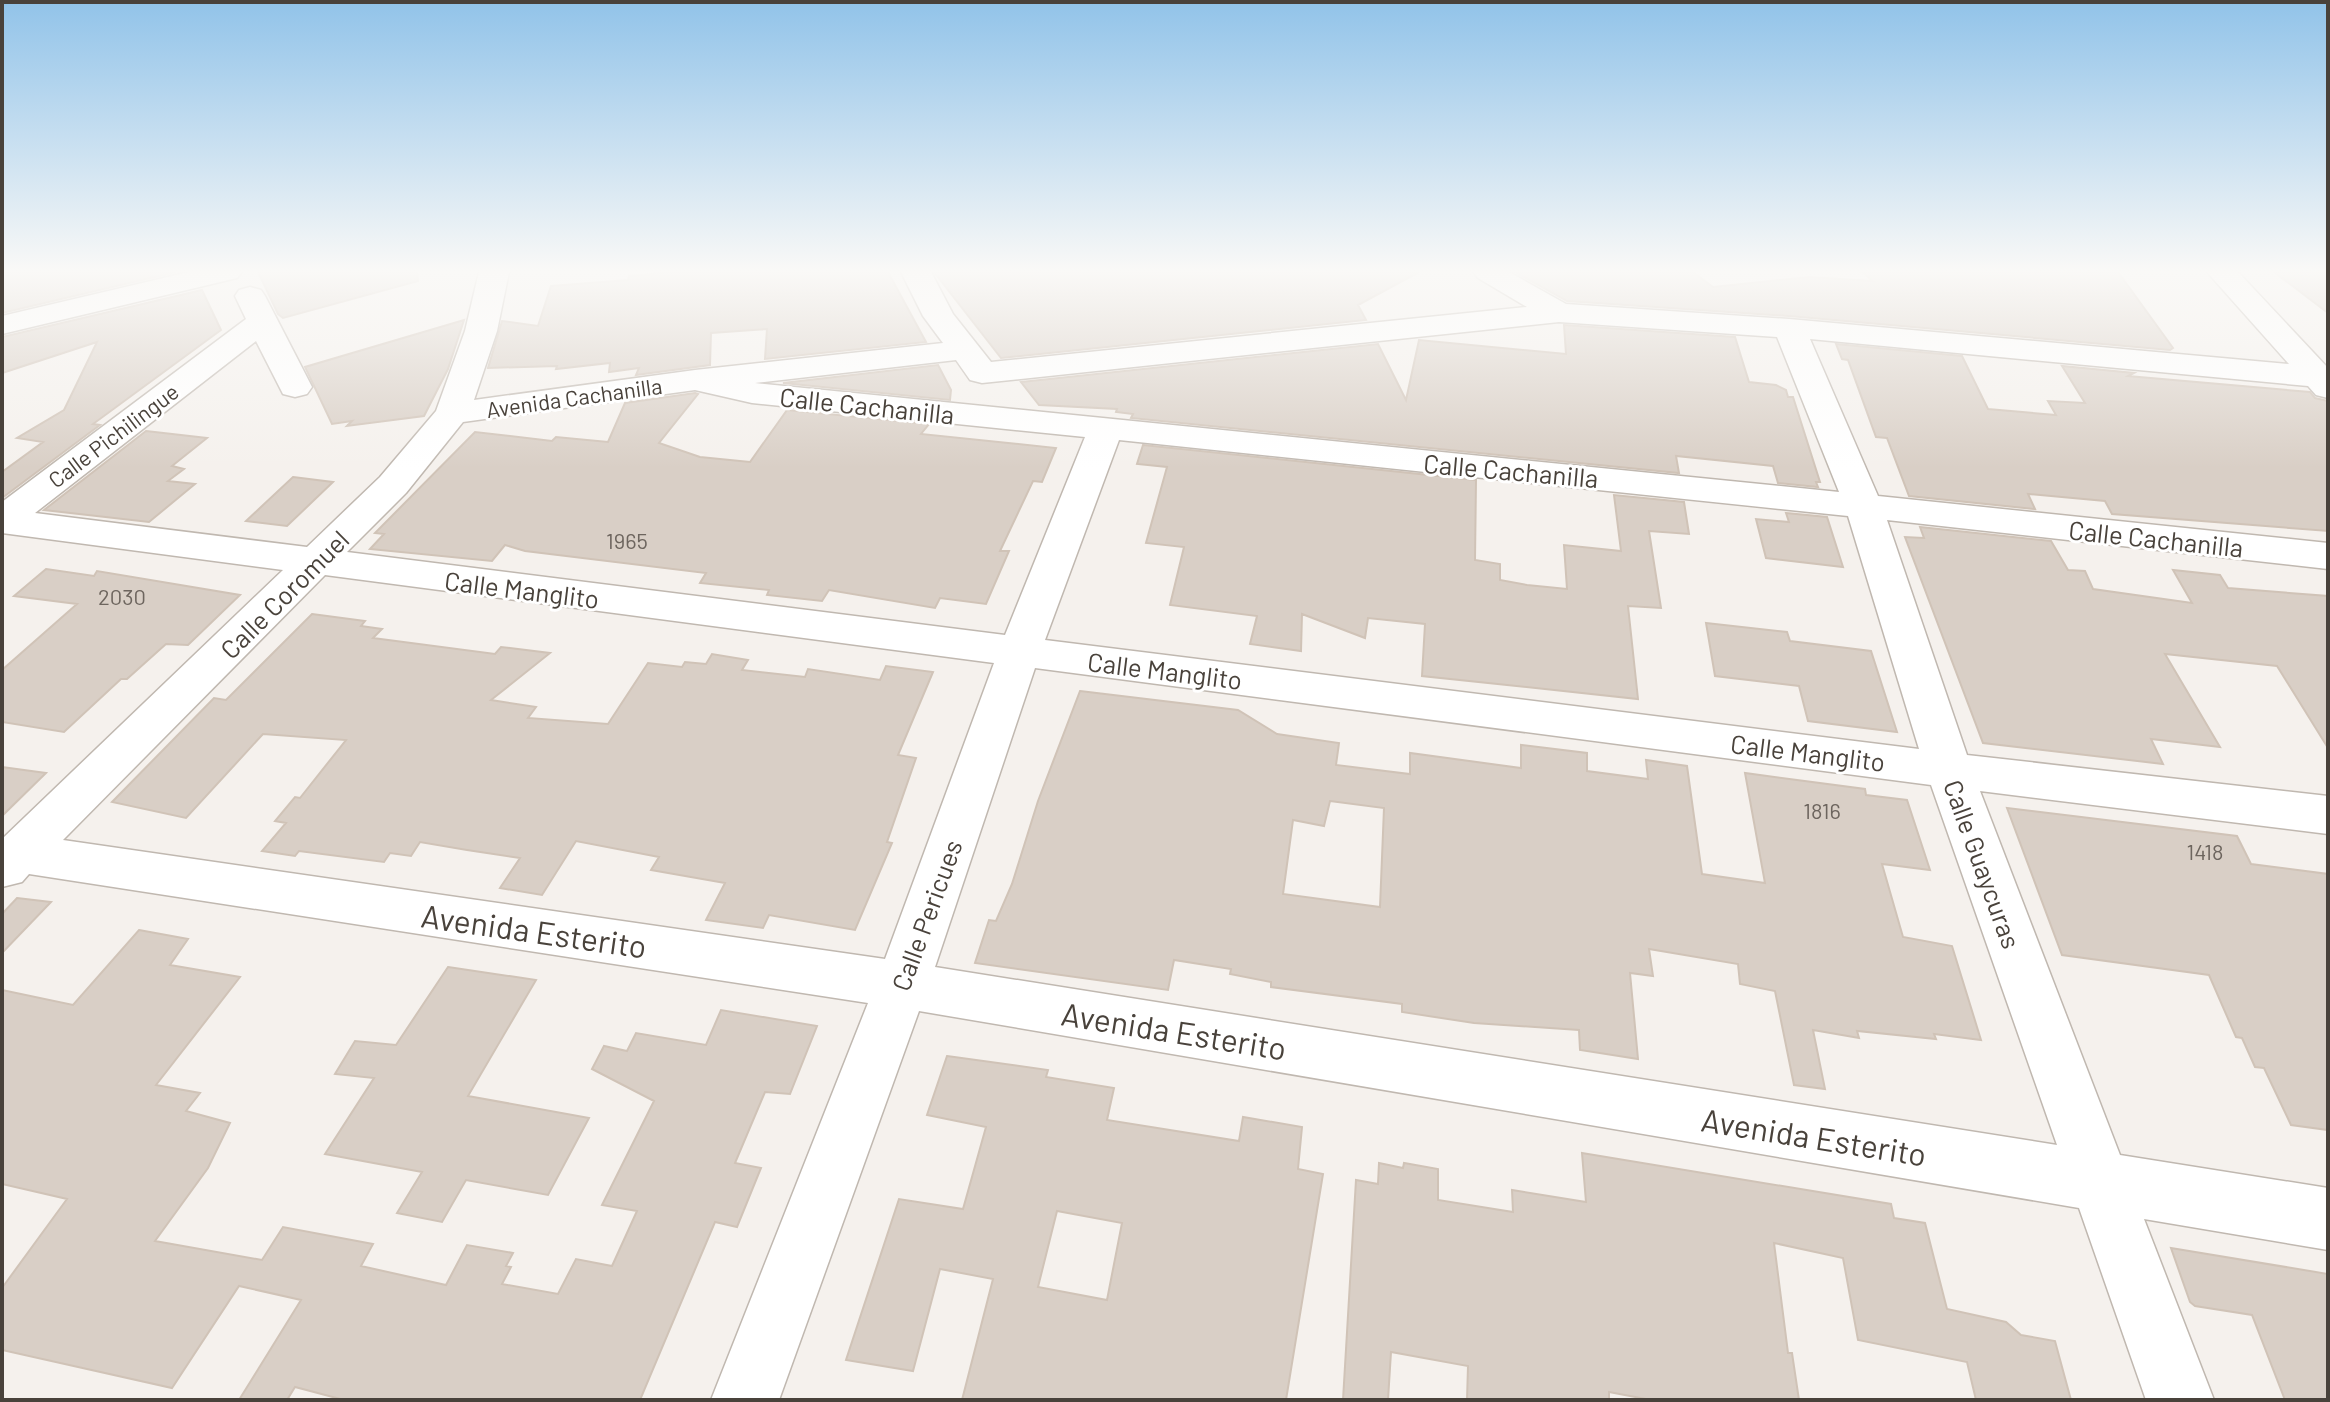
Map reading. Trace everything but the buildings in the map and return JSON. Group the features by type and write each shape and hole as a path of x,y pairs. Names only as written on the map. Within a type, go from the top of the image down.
{"street":[{"name":"Calle Pichilingue","path":"2,520 241,337"},
{"path":"269,337 295,387"},
{"name":"Calle Coromuel","path":"10,861 393,485 452,413 479,337"},
{"path":"956,337 1014,419"},
{"name":"Avenida Cachanilla","path":"452,413 695,380 1261,337"},
{"name":"Calle Guaycuras","path":"1793,337 1864,507 1949,770 2180,1400"},
{"name":"Avenida Cachanilla","path":"1881,337 2323,383"},
{"path":"2282,337 2323,383"},
{"name":"Calle Cachanilla","path":"695,380 752,393 2328,556"},
{"name":"Calle Pericues","path":"745,1400 902,985 1019,652 1105,430"},
{"name":"Calle Manglito","path":"2,520 316,563 1949,770 2328,815"},
{"name":"Avenida Esterito","path":"10,861 902,985 2328,1219"}]}
